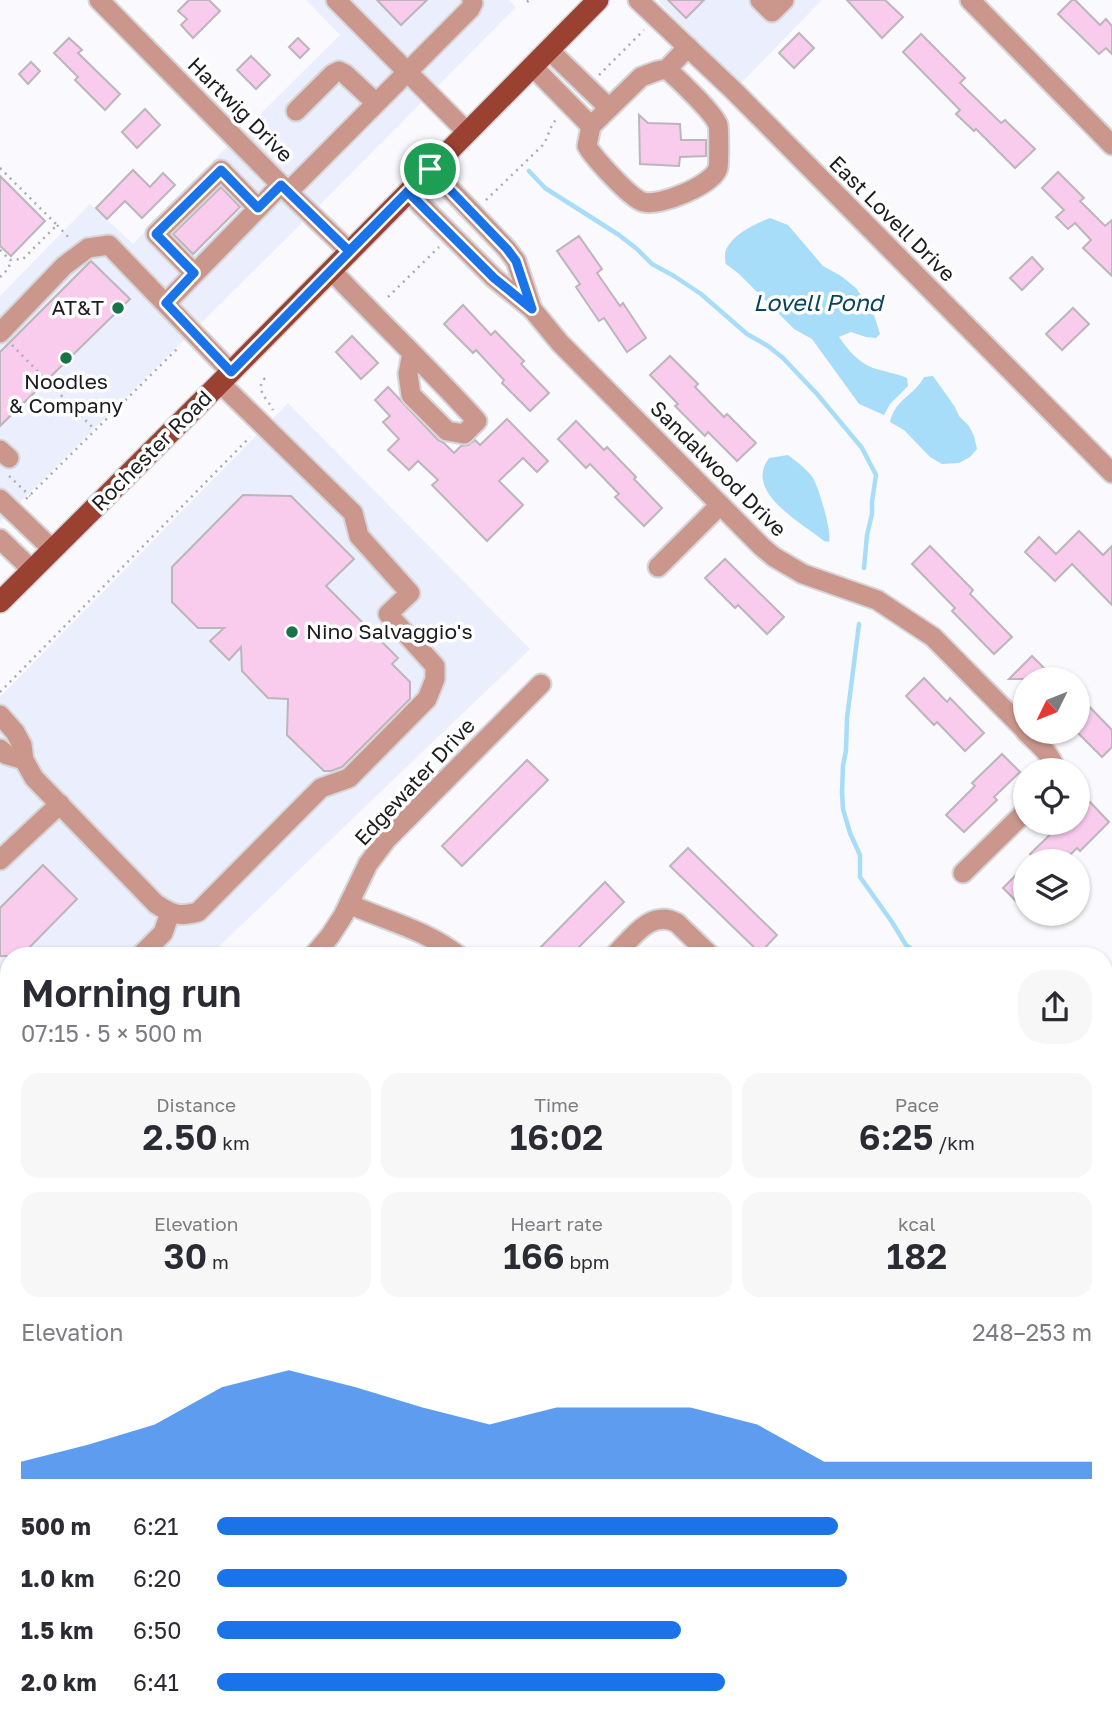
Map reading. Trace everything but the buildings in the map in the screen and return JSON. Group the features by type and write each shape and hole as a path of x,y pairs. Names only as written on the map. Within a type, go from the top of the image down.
{"main road":[{"name":"Rochester Road","path":"0,602 598,0"}],"street":[{"name":"Hartwig Drive","path":"99,0 349,251"},
{"path":"336,0 467,132"},
{"path":"166,303 258,208 285,188 376,103 470,9 472,0"},
{"name":"East Lovell Drive","path":"638,0 733,90 1112,473"},
{"path":"760,0 772,12 784,0"},
{"path":"970,0 1112,145"},
{"path":"667,69 718,124 718,169 712,177 693,189 662,202 646,204 637,200 593,155 587,146 591,126 641,78 667,69 688,47"},
{"path":"549,50 609,108"},
{"path":"533,67 591,126"},
{"path":"296,111 339,71 376,103"},
{"name":"Sandalwood Drive","path":"430,169 516,261 532,309"},
{"path":"194,273 156,234 221,170 258,208"},
{"name":"Sandalwood Drive","path":"408,192 494,278 532,309 560,344 762,547 790,566 822,582 877,600 933,637 1013,718"},
{"path":"0,716 15,732 22,745 24,760 34,778 156,904 170,913 183,916 198,912 321,788 349,778 427,699 435,678 435,666 388,614 410,593 359,536 353,513 225,377 166,303 109,245 88,248 64,266 5,338"},
{"path":"331,270 412,353"},
{"path":"0,499 52,550"},
{"path":"658,567 720,505"},
{"path":"0,539 32,570"},
{"name":"Edgewater Drive","path":"321,947 349,904 368,864 386,840 541,684"},
{"name":"Sandalwood Drive","path":"1038,744 1051,758"},
{"path":"0,749 7,755 24,760"},
{"path":"0,860 60,804"},
{"path":"963,873 1013,824"},
{"path":"349,904 431,937 448,947"},
{"path":"149,947 163,933 170,913"},
{"path":"623,947 649,922 664,918 677,923 702,947"}],"path":[{"path":"593,82 648,26"},
{"path":"479,206 544,144 548,130 558,117"},
{"path":"0,168 57,225 23,259 10,260 0,250"},
{"path":"388,297 445,241"},
{"path":"0,277 9,268 10,260"},
{"path":"5,338 95,430"},
{"path":"24,501 186,341"},
{"path":"265,378 261,382 261,393 272,406 272,415"},
{"path":"0,692 257,430"},
{"path":"6,462 30,496"}],"shaded area":[{"path":"306,0 509,0 516,7 0,522 0,296 90,204 133,244 340,35"},
{"path":"659,0 822,0 739,85"},
{"path":"288,403 530,649 218,947 0,947 0,697"}],"water":[{"name":"Lovell Pond","path":"770,218 788,225 823,266 856,288 874,315 880,334 876,338 851,332 839,337 863,362 873,368 907,378 908,386 890,404 884,415 859,404 812,339 794,329 726,264 725,253 732,241 757,223"},
{"path":"933,376 974,436 977,449 959,463 942,464 930,457 904,430 890,422 896,408 924,377"},
{"path":"788,455 807,471 816,483 827,520 829,542 790,516 769,494 763,471 769,458"}],"waterway":[{"path":"529,171 545,188 619,235 652,264 701,294 747,334 783,358 817,394 862,448 876,475 864,568"},
{"path":"859,624 847,718 843,809 860,855 860,877 909,947"}],"place":[{"name":"AT&T","path":"118,308"},
{"name":"Noodles & Company","path":"66,358"},
{"name":"Nino Salvaggio's","path":"292,632"}],"route":[{"path":"430,169 498,237 516,261 532,309 494,278 408,192 231,372 166,303 194,273 156,234 221,170 258,208 281,185 349,251 430,169"}]}
